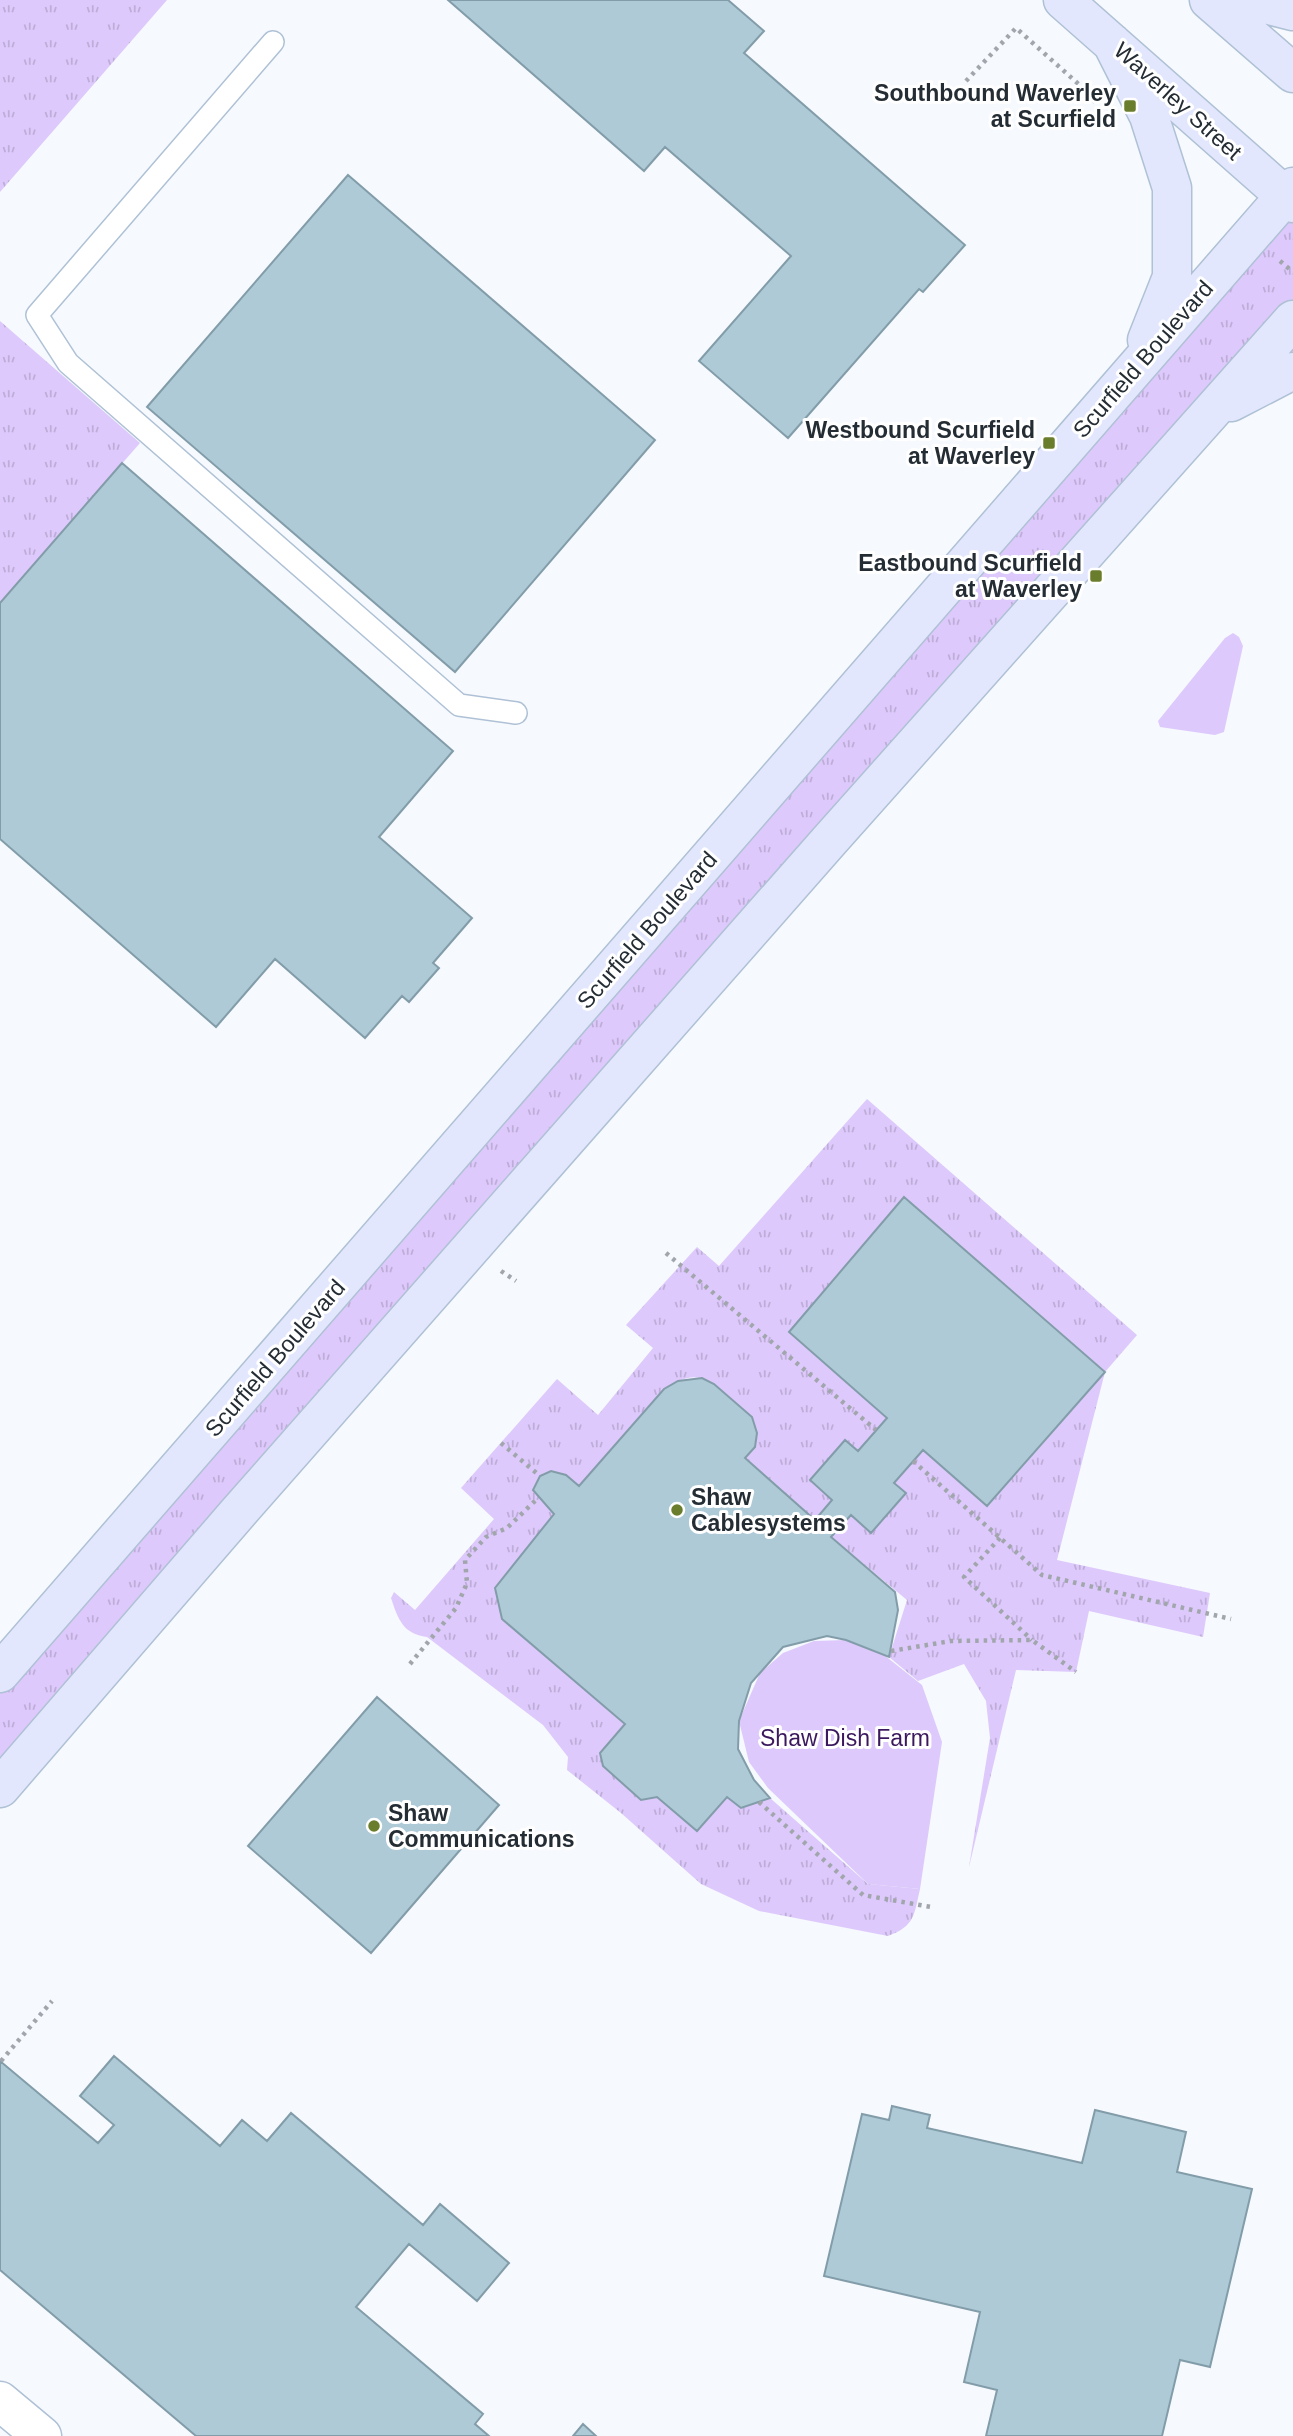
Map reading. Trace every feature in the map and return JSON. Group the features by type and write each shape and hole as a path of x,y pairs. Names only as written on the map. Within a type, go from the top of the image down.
{"street":[{"name":"Waverley Street","path":"1063,0 1291,195"},
{"path":"1209,0 1293,73"},
{"path":"1249,0 1293,11"},
{"path":"1112,43 1149,116 1172,188 1172,277 1137,368"},
{"name":"Scurfield Boulevard","path":"0,1672 920,613 1291,195"},
{"path":"0,1788 246,1505 1207,414 1293,320"},
{"path":"1207,414 1293,372"},
{"path":"0,2401 42,2436"}],"lane":[{"path":"273,42 37,315 68,363 459,705 516,713"}],"path":[{"path":"666,1253 876,1430"},
{"path":"500,1443 540,1476"},
{"path":"913,1461 1042,1575 1231,1619"},
{"path":"410,1664 456,1608 467,1583 466,1560 486,1537 507,1528 538,1498"},
{"path":"1000,1538 964,1577 1032,1640 1076,1672"},
{"path":"891,1651 951,1642 1032,1640"},
{"path":"760,1802 863,1895 930,1907"},
{"path":"1,2061 52,2001"}],"green space":[{"path":"0,0 167,0 0,192"},
{"path":"1293,203 1293,320 0,1788 0,1673"},
{"path":"0,321 140,443 0,603"},
{"path":"1233,633 1239,637 1243,646 1224,732 1215,735 1160,727 1158,721 1225,638"},
{"path":"867,1099 1137,1335 1105,1372 1057,1560 1210,1593 1203,1637 1089,1611 1076,1672 1016,1670 969,1867 990,1738 986,1701 964,1664 918,1681 889,1657 907,1600 831,1537 851,1515 872,1532 906,1493 894,1483 923,1450 988,1506 1104,1373 904,1198 789,1332 887,1418 858,1451 844,1441 810,1480 832,1500 815,1520 745,1458 755,1447 714,1387 707,1381 693,1377 664,1389 579,1486 533,1490 554,1514 625,1724 600,1753 603,1766 641,1799 657,1797 697,1831 727,1797 741,1808 770,1798 868,1884 920,1889 908,1924 888,1936 759,1911 701,1884 621,1813 567,1770 568,1757 543,1725 427,1637 407,1629 399,1619 391,1598 394,1592 415,1610 494,1519 461,1488 557,1379 598,1415 653,1348 626,1325 697,1247 719,1266"},
{"name":"Shaw Dish Farm","path":"846,1640 884,1655 922,1685 942,1742 920,1889 868,1884 768,1788 749,1762 739,1721 760,1673 783,1653 814,1641"}],"building":[{"path":"448,0 728,0 764,31 744,53 965,245 923,292 919,289 788,438 699,361 791,256 665,147 644,171"},
{"path":"348,175 655,440 455,672 147,407"},
{"path":"122,463 453,751 379,837 472,918 433,963 439,968 409,1002 402,996 365,1038 275,959 216,1027 0,839 0,603"},
{"name":"Shaw Cablesystems","path":"904,1197 1105,1372 987,1506 923,1450 894,1483 906,1493 871,1533 851,1515 831,1537 895,1592 898,1610 889,1657 846,1640 827,1636 783,1647 751,1683 739,1721 738,1749 754,1780 770,1798 741,1808 727,1797 697,1831 657,1797 641,1800 603,1766 600,1753 625,1724 502,1619 495,1588 554,1514 533,1490 540,1476 551,1471 566,1475 579,1486 664,1389 678,1381 702,1378 714,1384 752,1417 757,1433 755,1447 745,1458 815,1520 832,1500 810,1480 845,1440 858,1451 887,1418 789,1332"},
{"name":"Shaw Communications","path":"377,1697 499,1805 371,1953 248,1846"},
{"path":"114,2056 220,2146 242,2120 267,2141 291,2113 423,2225 440,2204 509,2263 477,2301 409,2244 356,2307 483,2414 475,2424 489,2436 196,2436 0,2270 0,2061 98,2143 114,2125 80,2096"},
{"path":"892,2106 930,2115 927,2128 1082,2163 1095,2110 1186,2132 1177,2172 1252,2189 1210,2367 1180,2360 1162,2436 986,2436 997,2390 964,2382 980,2312 824,2276 862,2114 889,2120"},
{"path":"583,2424 596,2436 573,2436"}],"place":[{"name":"Southbound Waverley at Scurfield","path":"1130,106"},
{"name":"Westbound Scurfield at Waverley","path":"1049,443"},
{"name":"Eastbound Scurfield at Waverley","path":"1096,576"},
{"name":"Shaw Cablesystems","path":"677,1510"},
{"name":"Shaw Communications","path":"374,1826"}]}
